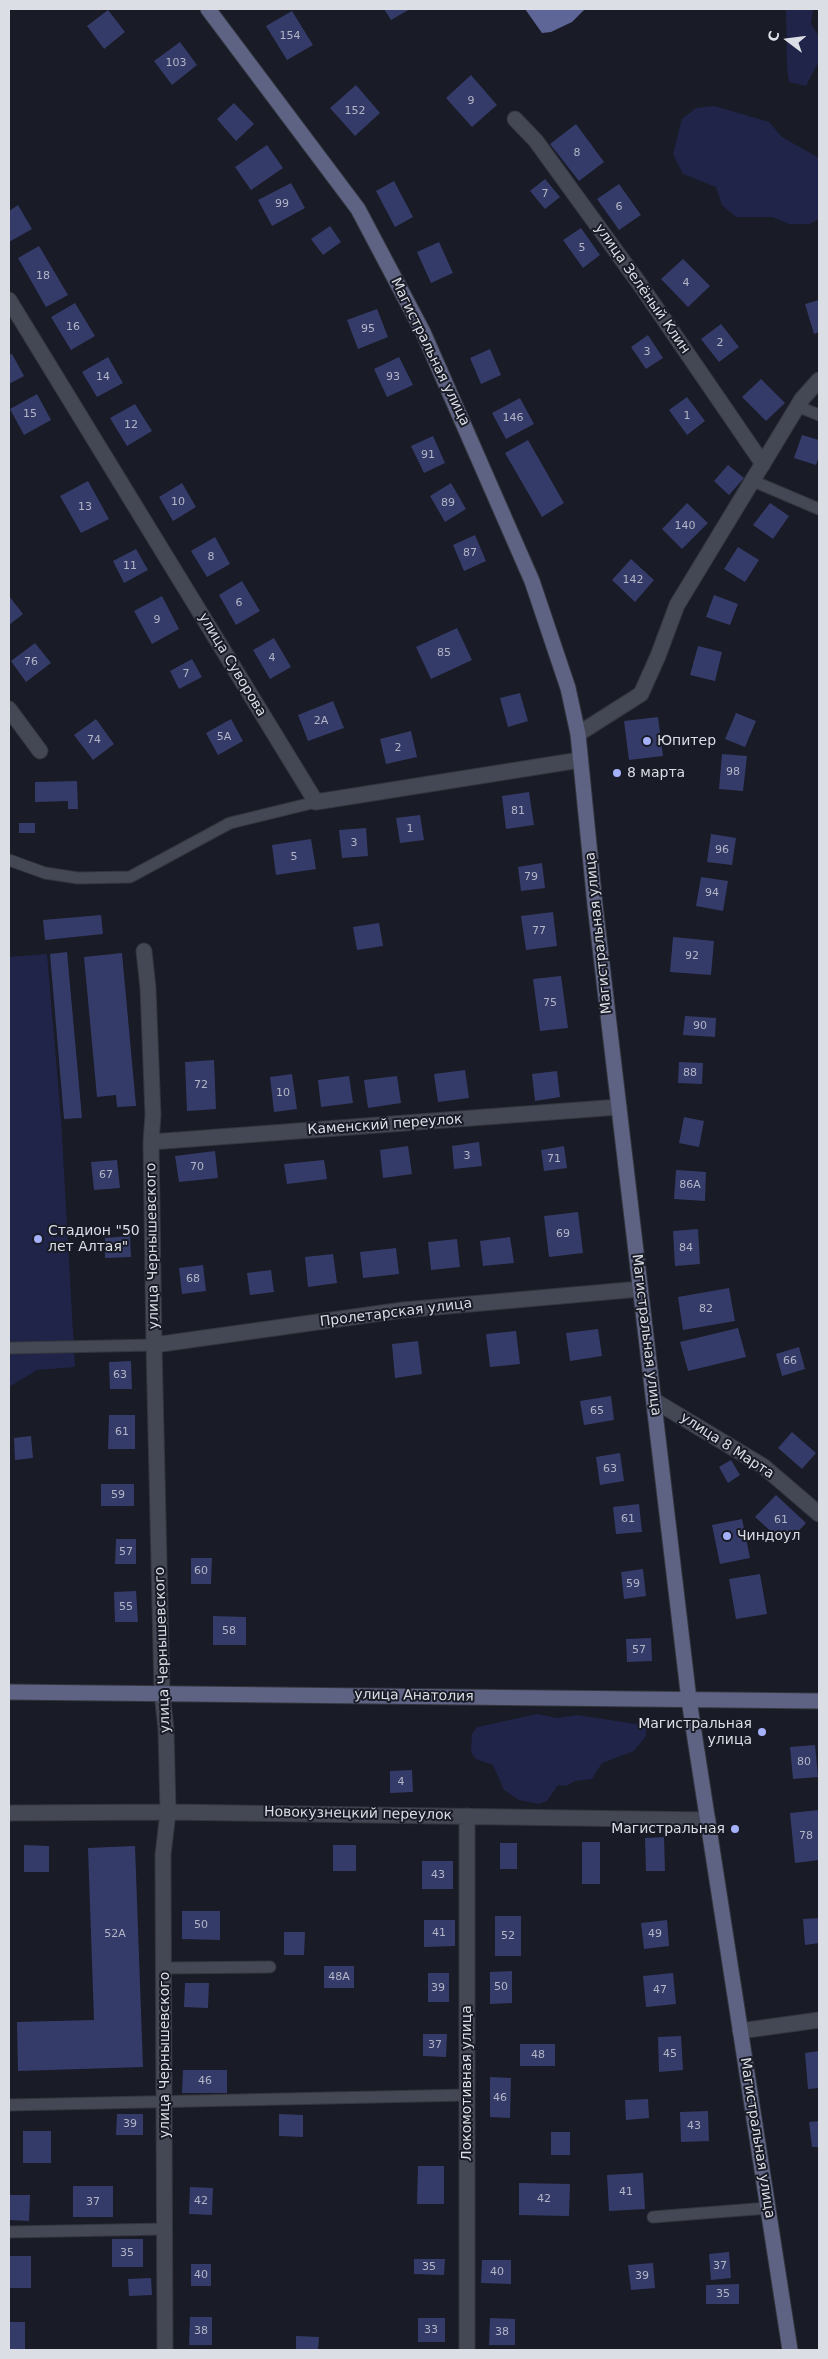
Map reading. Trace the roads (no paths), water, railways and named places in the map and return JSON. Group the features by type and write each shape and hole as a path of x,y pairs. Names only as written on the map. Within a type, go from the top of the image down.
{"street":[{"name":"Магистральная улица","path":"208,9 358,209 423,332 532,581 568,688 578,734 619,1107 689,1700 790,2350"},
{"name":"улица Зелёный Клин","path":"515,119 536,141 639,283 763,464"},
{"name":"улица Суворова","path":"9,300 316,802"},
{"path":"578,734 641,694 658,656 677,605 797,406 819,380"},
{"path":"9,708 40,751"},
{"path":"316,802 580,760"},
{"name":"улица Чернышевского","path":"144,951 148,988 153,1115 151,1142 154,1345 162,1693 166,1729 168,1812 163,1855 166,2103 165,2350"},
{"name":"Каменский переулок","path":"151,1142 619,1107"},
{"name":"Пролетарская улица","path":"154,1345 403,1310 640,1289"},
{"name":"улица 8 Марта","path":"655,1400 763,1466 819,1514"},
{"name":"улица Анатолия","path":"9,1692 819,1702"},
{"name":"Новокузнецкий переулок","path":"9,1813 168,1812 708,1820"},
{"name":"Локомотивная улица","path":"467,1816 467,2350"},
{"path":"740,2031 819,2020"}],"lane":[{"path":"797,406 819,415"},
{"path":"753,481 819,509"},
{"path":"9,860 45,872 78,878 130,877 230,823 316,802"},
{"path":"10,1348 154,1345"},
{"path":"165,1968 270,1967"},
{"path":"9,2105 467,2095"},
{"path":"653,2217 768,2208"},
{"path":"9,2232 166,2229"}],"place":[{"name":"Юпитер","path":"647,741"},
{"name":"8 марта","path":"617,773"},
{"name":"Стадион \"50 лет Алтая\"","path":"38,1239"},
{"name":"Чиндоул","path":"727,1536"},
{"name":"Магистральная улица","path":"762,1732"},
{"name":"Магистральная","path":"735,1829"}]}
